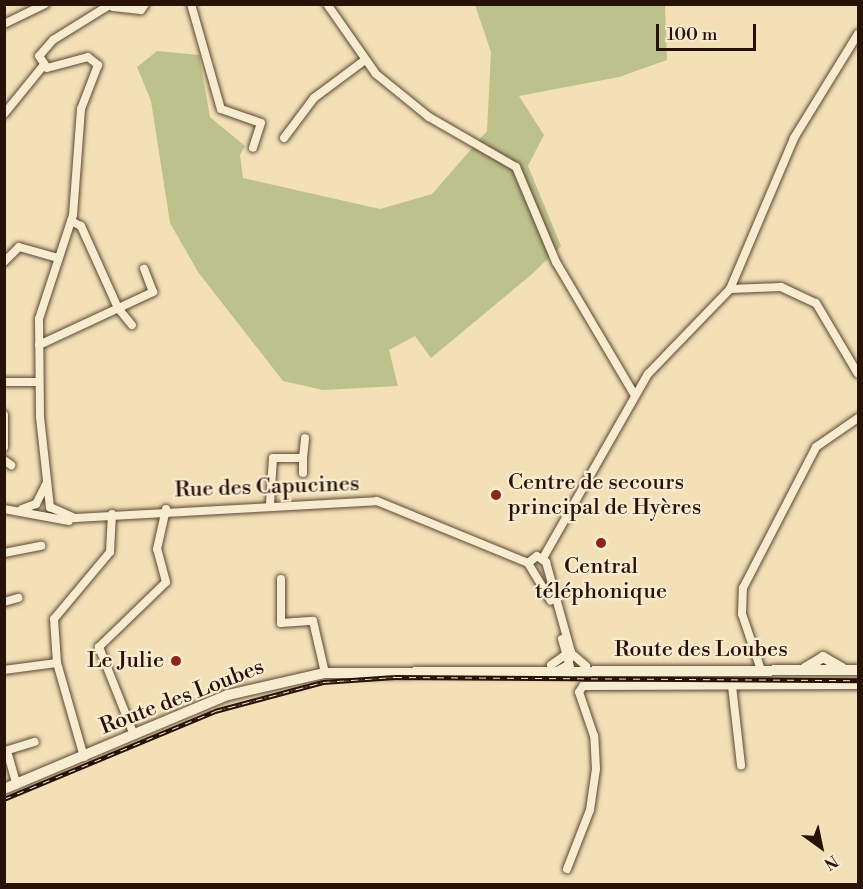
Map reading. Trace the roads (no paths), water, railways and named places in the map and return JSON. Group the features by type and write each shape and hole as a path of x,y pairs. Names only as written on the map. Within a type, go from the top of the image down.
{"main road":[{"name":"Route des Loubes","path":"4,789 228,695 325,673 489,669 565,663 600,669"},
{"name":"Route des Loubes","path":"565,663 600,669 802,670 823,665 858,670"}],"street":[{"path":"4,24 45,4"},
{"path":"43,66 39,56 53,40 112,6 141,10 145,4"},
{"path":"190,4 221,109 261,123 253,148"},
{"path":"327,4 365,60 429,117 516,167 556,262 634,394"},
{"path":"565,663 550,598 528,563 543,558 634,394 730,289 789,150 858,34"},
{"path":"4,114 43,66 88,57 98,64 81,109 71,221 39,319 39,382 50,505 38,509 4,509"},
{"path":"284,138 314,98 365,60"},
{"path":"71,221 82,228 118,308 132,325"},
{"path":"4,262 7,252 19,247 58,258"},
{"path":"39,345 153,292 144,269"},
{"path":"730,289 781,287 816,303 858,374"},
{"path":"4,382 39,382"},
{"path":"4,415 4,447"},
{"path":"761,670 742,614 743,588 816,447 858,418"},
{"path":"303,473 305,438"},
{"path":"270,504 271,461 303,458"},
{"path":"38,509 47,482"},
{"name":"Rue des Capucines","path":"38,509 50,505 70,517 166,509 377,501 528,563"},
{"name":"Rue des Capucines","path":"38,509 74,521 102,515"},
{"path":"134,735 99,647 166,582 157,549 166,509"},
{"path":"84,757 57,663 54,619 110,552 112,514"},
{"path":"4,553 41,546"},
{"path":"543,558 565,663"},
{"path":"533,574 546,568"},
{"path":"281,579 281,623 313,621 325,673"},
{"path":"4,602 18,598"},
{"path":"4,670 57,663"},
{"path":"567,869 592,791 596,747 579,693 583,686 858,685"},
{"path":"732,686 741,765"},
{"path":"17,785 6,751 35,742"}],"railway":[{"path":"4,799 215,711 323,682 395,677 858,680"}],"place":[{"name":"Centre de secours principal de Hyères","path":"496,495"},
{"name":"Central téléphonique","path":"601,543"},
{"name":"Le Julie","path":"176,661"}]}
